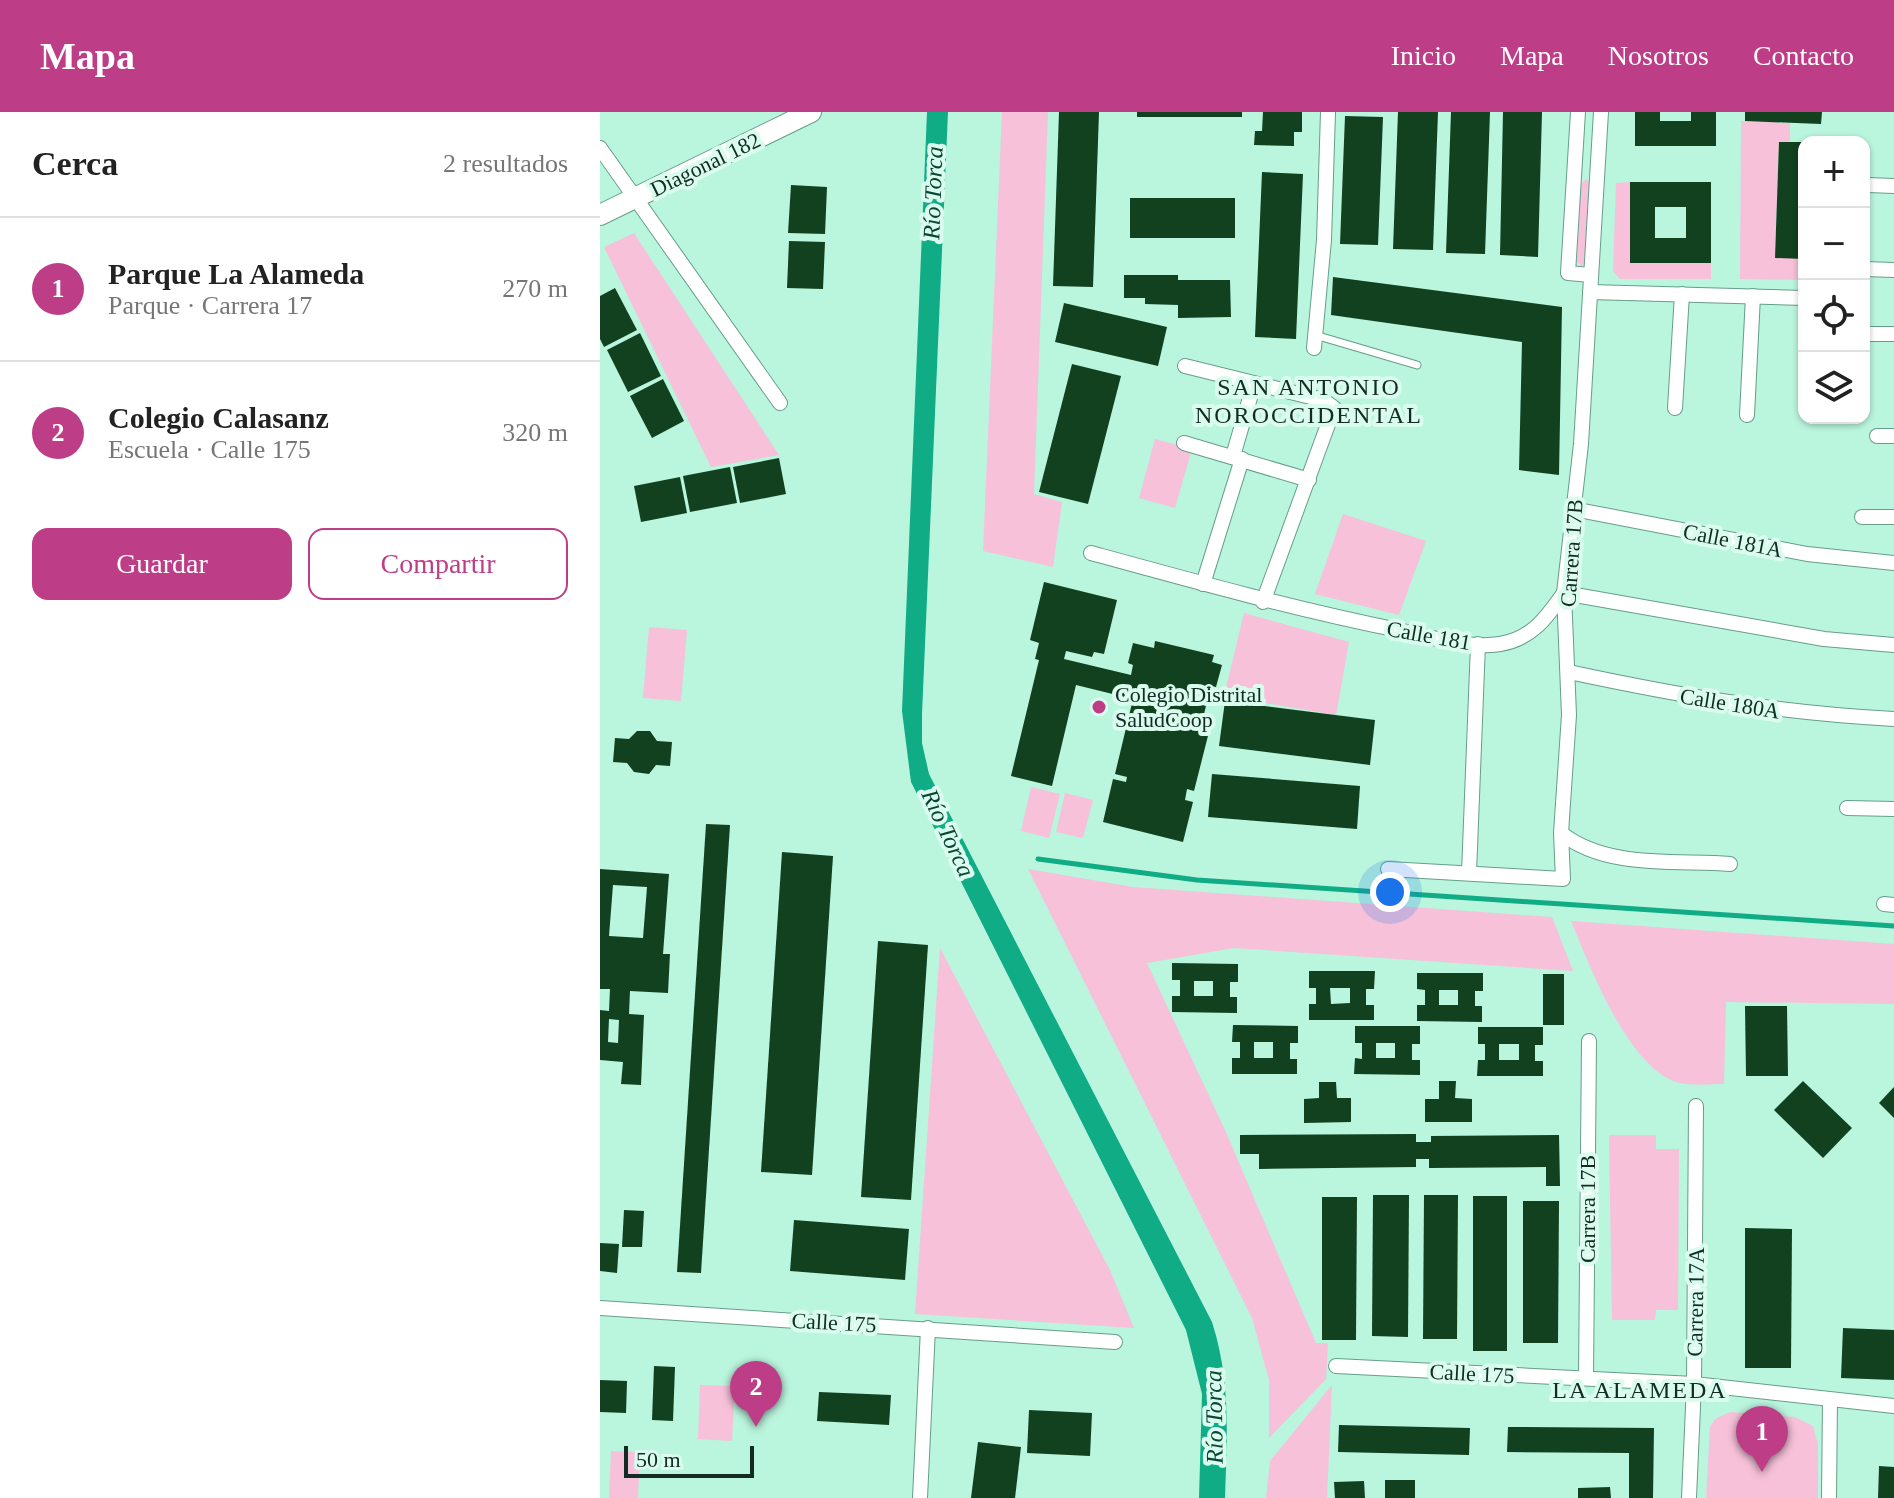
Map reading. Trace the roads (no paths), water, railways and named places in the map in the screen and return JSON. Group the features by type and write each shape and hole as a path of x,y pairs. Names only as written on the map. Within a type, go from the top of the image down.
{"street":[{"name":"Diagonal 182","path":"600,215 811,112"},
{"path":"1314,342 1324,240 1328,112"},
{"path":"1578,112 1568,273 1591,275"},
{"name":"Carrera 17B","path":"1469,873 1563,879 1561,833 1569,672 1564,593 1590,292 1601,112"},
{"path":"600,148 780,403"},
{"path":"1575,167 1597,168"},
{"path":"1870,185 1894,186"},
{"path":"1870,269 1894,270"},
{"path":"1590,292 1798,298"},
{"path":"1675,408 1682,294"},
{"path":"1747,415 1753,296"},
{"path":"1870,334 1894,334"},
{"path":"1185,366 1323,400 1334,408 1263,602"},
{"path":"1203,584 1238,458 1254,384"},
{"path":"1877,436 1894,436"},
{"path":"1184,443 1309,480"},
{"name":"Calle 181A","path":"1573,509 1807,554 1894,563"},
{"path":"1862,517 1894,517"},
{"name":"Calle 181","path":"1091,553 1263,602 1435,639 1478,644 1499,645 1521,639 1540,626 1564,593"},
{"path":"1564,593 1783,633 1894,645"},
{"path":"1388,869 1469,873 1478,644"},
{"name":"Calle 180A","path":"1569,672 1727,704 1894,719"},
{"path":"1847,808 1894,809"},
{"path":"1561,833 1577,845 1612,856 1730,864"},
{"name":"Carrera 17B","path":"1586,1378 1589,1041"},
{"name":"Carrera 17A","path":"1689,1498 1694,1384 1696,1106"},
{"name":"Calle 175","path":"600,1308 1115,1342"},
{"path":"920,1498 928,1328"},
{"name":"Calle 175","path":"1336,1366 1694,1384 1894,1406"},
{"path":"1829,1498 1830,1400"}],"lane":[{"path":"1314,342 1417,365"}],"water":[{"name":"Río Torca","path":"927,112 948,112 922,743 929,774 1212,1322 1225,1387 1225,1498 1199,1498 1202,1394 1186,1330 911,782 902,711"}],"waterway":[{"path":"1038,859 1197,880 1894,926"}],"place":[{"name":"Colegio Distrital SaludCoop","path":"1099,707"},
{"name":"Colegio Calasanz","path":"756,1427"},
{"name":"Parque La Alameda","path":"1762,1472"}],"district":[{"name":"SAN ANTONIO NOROCCIDENTAL","path":"1309,401"},
{"name":"LA ALAMEDA","path":"1640,1390"}]}
